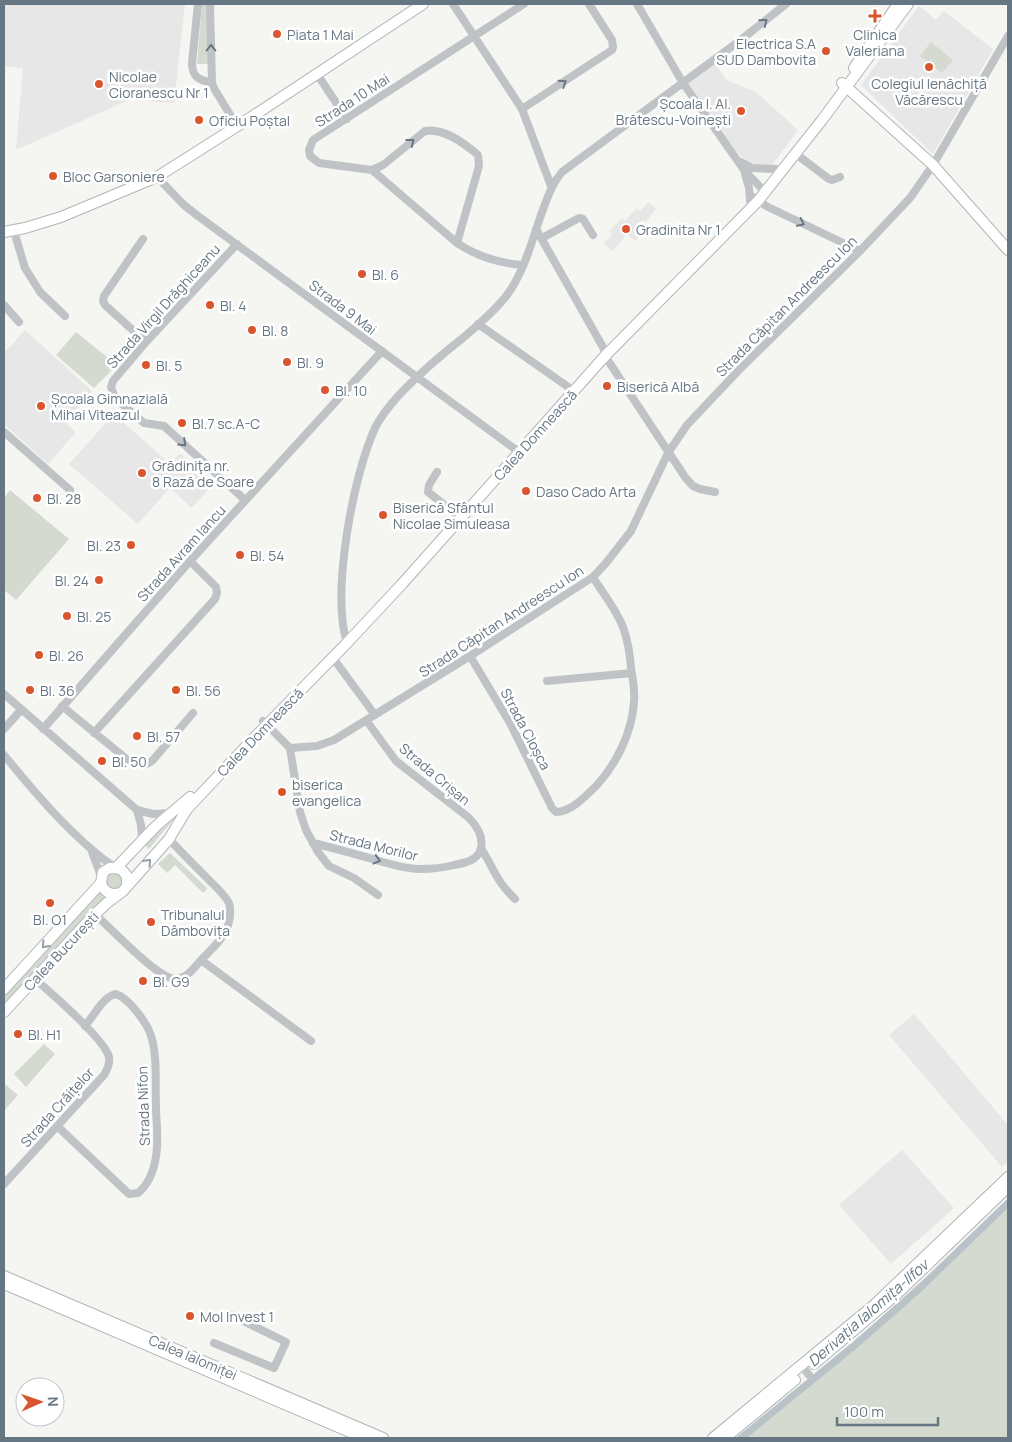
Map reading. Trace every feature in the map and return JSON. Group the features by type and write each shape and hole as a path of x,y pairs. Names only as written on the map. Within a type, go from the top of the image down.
{"main road":[{"path":"9,232 68,214 157,177 423,4"},
{"name":"Calea Domnească","path":"794,152 847,88 898,4"},
{"path":"908,4 847,88 933,165 1008,250"},
{"name":"Calea Domnească","path":"169,839 186,809 265,723 346,640 604,352 763,190 847,88"},
{"path":"763,190 776,169 794,152"},
{"name":"Calea Domnească","path":"115,867 182,805 333,658 346,640 456,514 517,450"},
{"name":"Calea București","path":"4,1012 92,918 124,889 169,839"},
{"path":"115,867 125,872 127,876 124,889 108,893 102,887 101,879 106,870 115,867"},
{"name":"Calea București","path":"4,989 101,879"},
{"path":"713,1438 873,1306 1008,1177"},
{"path":"725,1438 808,1373 892,1299 1008,1187"},
{"name":"Calea Ialomiței","path":"4,1276 383,1438"},
{"name":"Calea Ialomiței","path":"4,1284 364,1438"}],"street":[{"path":"198,4 192,71 198,79 212,83"},
{"path":"210,4 212,83 217,95 237,126"},
{"path":"454,4 522,109 551,186"},
{"name":"Strada 10 Mai","path":"372,170 320,162 310,156 309,150 314,140 524,4"},
{"path":"522,109 612,50 612,40 589,4"},
{"path":"637,4 683,83 744,170 763,190"},
{"path":"346,640 342,606 346,543 362,465 367,447 380,418 416,377 478,324 507,295 522,265 551,186 568,167 683,83 786,4"},
{"name":"Strada Căpitan Andreescu Ion","path":"290,748 325,744 470,656 593,577 615,553 631,531 668,453 700,410 910,198 933,165 1008,36"},
{"path":"318,74 347,119"},
{"path":"457,243 479,166 478,155 469,146 446,134 431,130 425,131 383,165 372,170 457,243 487,259 522,265"},
{"path":"794,152 829,179 832,180 840,177"},
{"path":"736,158 749,168 776,169"},
{"path":"744,170 752,201 860,250"},
{"name":"Strada 9 Mai","path":"157,177 191,210 517,450"},
{"path":"542,238 579,218 583,219 593,235"},
{"path":"536,229 604,352 668,453 693,486 715,492"},
{"path":"9,232 25,268 40,292 65,316"},
{"path":"143,239 104,296 103,301 105,305 146,342"},
{"name":"Strada Virgil Drăghiceanu","path":"237,244 146,342 113,381 111,387 114,398 144,423 164,426 245,500"},
{"path":"4,305 19,322"},
{"path":"478,324 572,389"},
{"name":"Strada Avram Iancu","path":"43,729 190,561 382,351"},
{"path":"4,432 70,490"},
{"path":"437,472 429,485 428,492 456,514"},
{"path":"94,732 215,599 216,587 190,561"},
{"path":"547,681 632,673 624,630 593,577"},
{"name":"Strada Cloșca","path":"470,656 510,723 552,808 559,812 581,799 594,788 612,765 623,744 632,720 634,702 632,673"},
{"path":"333,658 375,715"},
{"path":"4,694 137,810 153,814 172,813"},
{"path":"62,706 129,761 136,764 146,764 153,760 193,713"},
{"path":"4,729 21,710"},
{"name":"Strada Crișan","path":"366,720 396,761 472,821 480,833 481,848 495,875 515,899"},
{"path":"265,723 290,748 300,812 306,830 322,859 329,866 354,878 378,895"},
{"path":"4,755 92,852 115,867"},
{"path":"137,810 142,840"},
{"path":"92,918 168,977 174,979 184,977 201,960 227,928 230,920 230,906 219,891 169,839"},
{"name":"Strada Morilor","path":"313,843 400,866 419,869 444,868 464,864 472,860 481,848"},
{"path":"92,852 101,879"},
{"path":"201,960 311,1041"},
{"name":"Strada Crăițelor","path":"4,1184 107,1070 108,1056 85,1026 35,979"},
{"name":"Strada Nifon","path":"57,1126 129,1194 134,1195 138,1193 149,1180 156,1156 158,1139 154,1053 150,1033 132,1006 122,997 115,994 110,996 85,1026"},
{"path":"214,1343 274,1368 286,1342 229,1314"}],"shaded area":[{"name":"Nicolae Cioranescu Nr 1","path":"4,4 185,4 174,103 129,100 16,150 23,68 4,66"},
{"path":"202,4 207,4 208,64 197,64"},
{"name":"Colegiul Ienăchiță Văcărescu","path":"919,6 936,20 944,11 993,49 933,154 861,85"},
{"path":"931,42 953,60 942,73 920,56"},
{"name":"Școala I. Al. Brătescu-Voinești","path":"715,64 727,80 756,92 798,130 773,164 757,167 742,157 729,144 687,85"},
{"name":"Gradinita Nr 1","path":"648,202 656,209 645,222 642,220 637,226 643,232 635,241 626,233 612,251 604,243 612,234 609,231 622,218 625,221 637,208 640,211"},
{"name":"Școala Gimnazială Mihai Viteazul","path":"25,330 92,391 65,422 76,432 48,464 4,424 4,349 6,351"},
{"path":"76,332 117,365 94,388 56,355"},
{"name":"Grădiniţa nr. 8 Rază de Soare","path":"114,414 170,464 180,453 214,483 192,508 170,488 138,524 69,464"},
{"path":"10,490 69,539 16,600 4,590 4,498"},
{"path":"178,814 149,849 145,845"},
{"path":"170,853 207,888 205,892 202,892 175,865 167,873 158,864"},
{"path":"114,872 120,875 123,881 120,887 114,890 108,887 105,881 108,875"},
{"path":"101,890 108,896 4,1006 4,994"},
{"path":"914,1014 1008,1125 1008,1161 1002,1167 889,1035"},
{"path":"44,1044 55,1054 26,1087 14,1074"},
{"path":"6,1085 18,1095 4,1111 4,1088"},
{"path":"902,1150 954,1208 891,1264 839,1205"},
{"path":"1008,1199 1008,1438 737,1438 869,1328 947,1258"}],"waterway":[{"name":"Derivația Ialomița-Ilfov","path":"741,1438 854,1346 919,1289 1008,1203"}],"place":[{"name":"Clinica Valeriana","path":"875,16"},
{"name":"Piata 1 Mai","path":"277,34"},
{"name":"Electrica S.A SUD Dambovita","path":"826,51"},
{"name":"Colegiul Ienăchiță Văcărescu","path":"929,67"},
{"name":"Nicolae Cioranescu Nr 1","path":"99,84"},
{"name":"Școala I. Al. Brătescu-Voinești","path":"741,111"},
{"name":"Oficiu Poștal","path":"199,120"},
{"name":"Bloc Garsoniere","path":"53,176"},
{"name":"Gradinita Nr 1","path":"626,229"},
{"name":"Bl. 6","path":"362,274"},
{"name":"Bl. 4","path":"210,305"},
{"name":"Bl. 8","path":"252,330"},
{"name":"Bl. 9","path":"287,362"},
{"name":"Bl. 5","path":"146,365"},
{"name":"Biserică Albă","path":"607,386"},
{"name":"Bl. 10","path":"325,390"},
{"name":"Școala Gimnazială Mihai Viteazul","path":"41,406"},
{"name":"Bl.7 sc.A-C","path":"182,423"},
{"name":"Grădiniţa nr. 8 Rază de Soare","path":"142,473"},
{"name":"Daso Cado Arta","path":"526,491"},
{"name":"Bl. 28","path":"37,498"},
{"name":"Biserică Sfântul Nicolae Simuleasa","path":"383,515"},
{"name":"Bl. 23","path":"131,545"},
{"name":"Bl. 54","path":"240,555"},
{"name":"Bl. 24","path":"99,580"},
{"name":"Bl. 25","path":"67,616"},
{"name":"Bl. 26","path":"39,655"},
{"name":"Bl. 36","path":"30,690"},
{"name":"Bl. 56","path":"176,690"},
{"name":"Bl. 57","path":"137,736"},
{"name":"Bl. 50","path":"102,761"},
{"name":"biserica evangelica","path":"282,792"},
{"name":"Bl. O1","path":"50,903"},
{"name":"Tribunalul Dâmbovița","path":"151,922"},
{"name":"Bl. G9","path":"143,981"},
{"name":"Bl. H1","path":"18,1034"},
{"name":"Mol Invest 1","path":"190,1316"}]}
